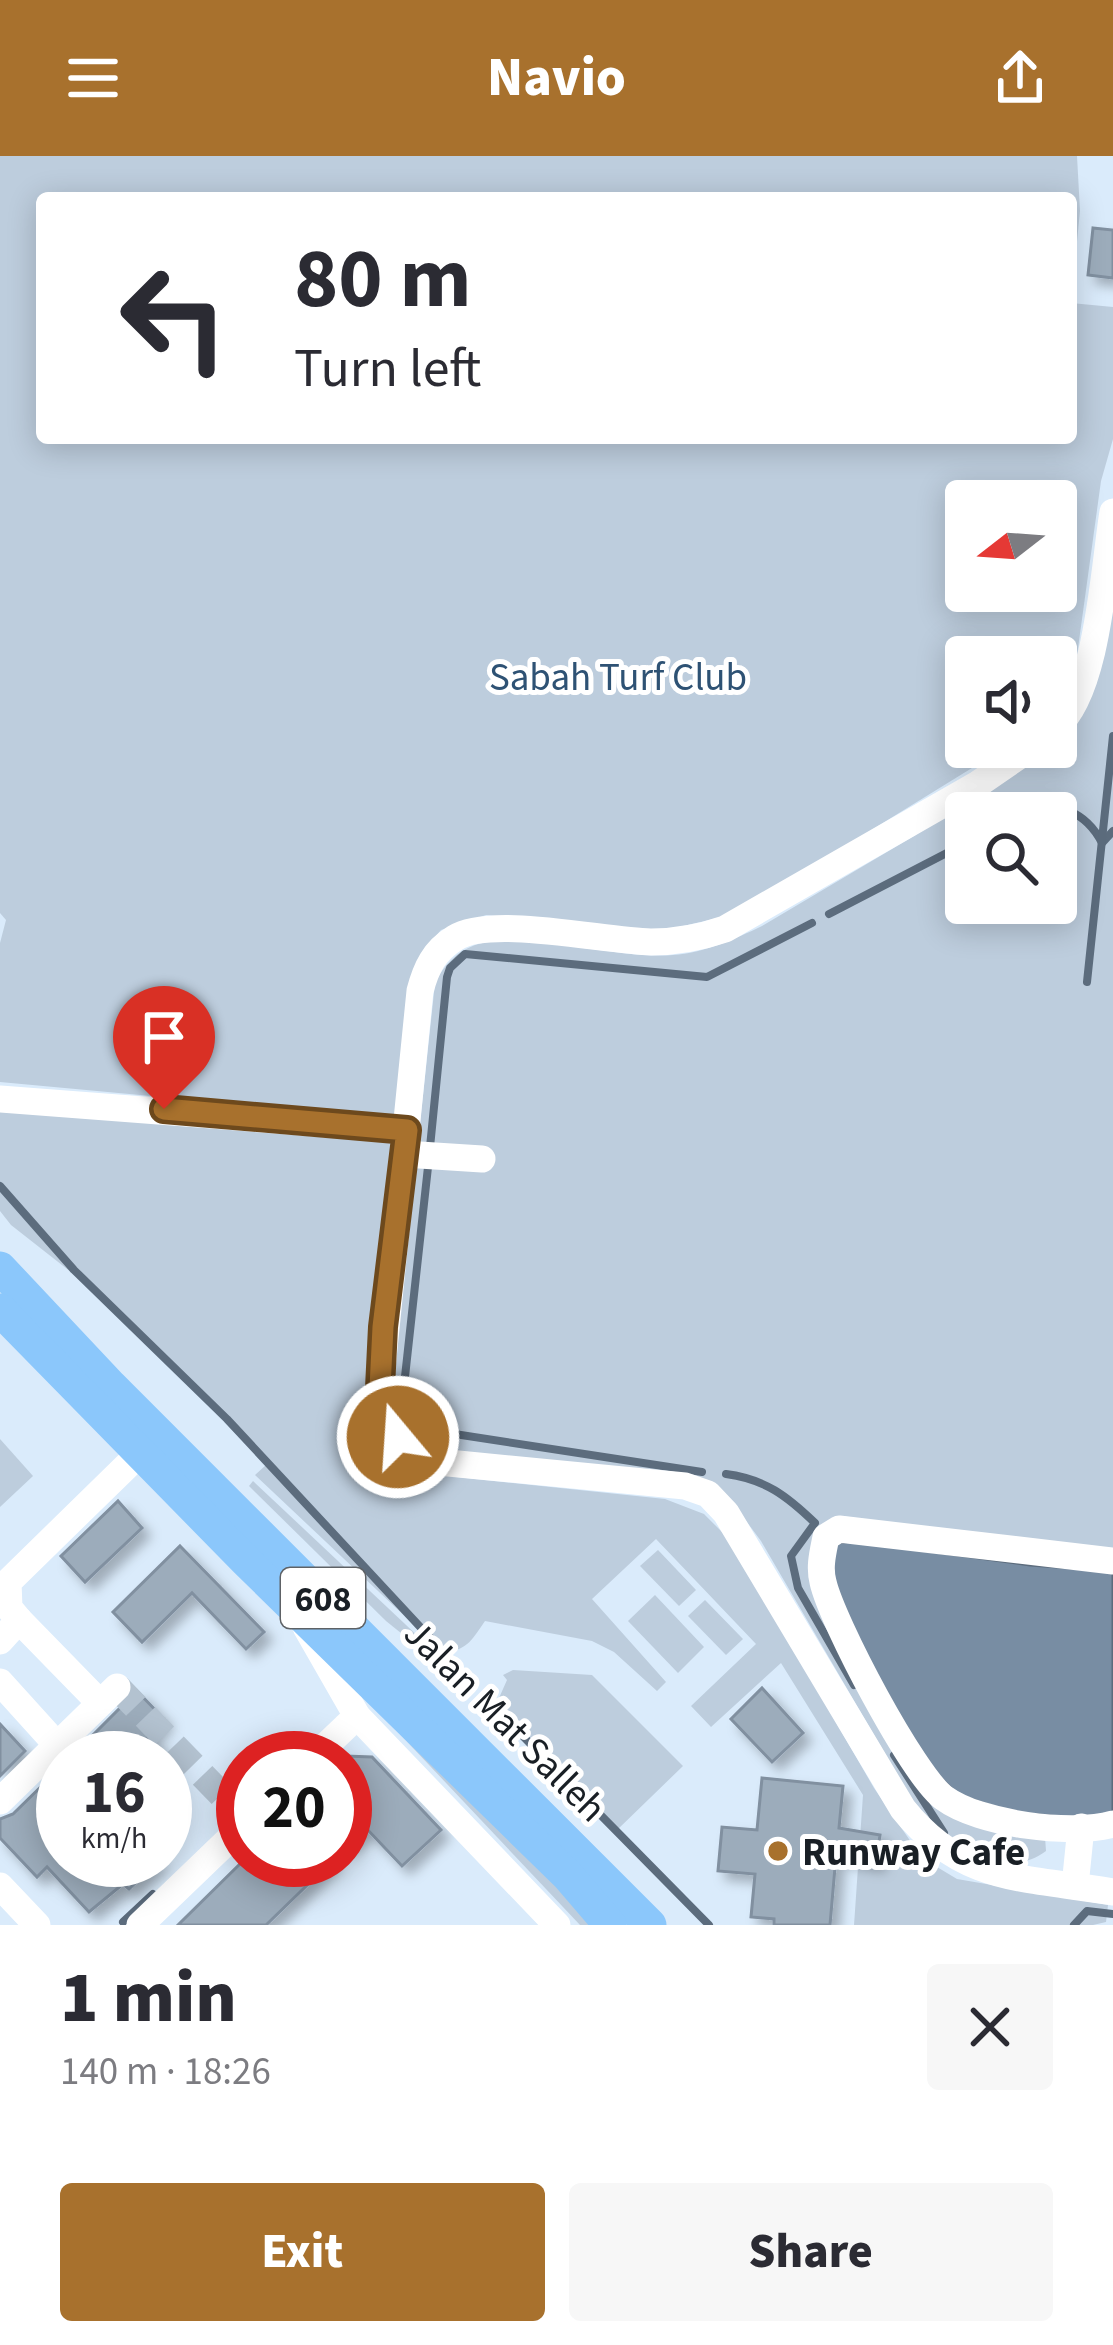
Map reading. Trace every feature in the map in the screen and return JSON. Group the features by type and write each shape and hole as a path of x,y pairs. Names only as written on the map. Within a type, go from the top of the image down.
{"main road":[{"name":"Jalan Mat Salleh","path":"0,1268 111,1386 650,1925"},
{"name":"Jalan Mat Salleh","path":"2,1314 568,1876 610,1925"}],"street":[{"path":"1077,703 1087,675 1113,512"},
{"path":"1001,768 724,929 692,940 648,942 502,928 475,930 456,937 427,964 383,1327 380,1388 385,1416 398,1437 438,1462 685,1486 708,1494 726,1513 903,1810 924,1835 952,1858 984,1871 1113,1892"},
{"path":"0,1099 406,1142 482,1160"},
{"path":"72,1731 108,1695 10,1630 8,1582 139,1454"},
{"path":"1113,1561 839,1528 826,1537 821,1566 837,1624 932,1788 968,1811 1010,1822 1097,1829 1113,1825"},
{"path":"298,1611 357,1716 557,1925"},
{"path":"0,1682 45,1731"},
{"path":"341,1731 357,1716"},
{"path":"0,1801 36,1766"},
{"path":"1075,1886 1082,1827"},
{"path":"140,1925 216,1852"},
{"path":"0,1886 37,1925"}],"green space":[{"name":"Sabah Turf Club","path":"0,156 1077,156 1080,211 1077,242 1077,192 36,192 36,444 1077,444 1077,304 1113,307 1113,439 1101,481 1077,655 1077,636 945,636 945,768 972,768 750,905 718,918 661,931 486,915 441,930 422,952 397,1119 0,1082 0,943 6,920 0,913"},
{"path":"1113,594 1113,1551 841,1516 1045,1837 1046,1851 1011,1863 975,1854 958,1844 916,1807 761,1541 732,1502 425,1445 403,1417 394,1392 435,983 451,960 468,948 494,941 651,955 685,954 719,945 762,926 945,816 945,924 1077,924 1077,792 981,792 1018,768 1077,768 1077,713"},
{"path":"0,1106 392,1140 375,1426 384,1437 410,1460 443,1474 665,1499 704,1514 731,1541 874,1788 932,1864 957,1879 1108,1905 1106,1922 854,1925 863,1795 781,1663 711,1727 691,1706 756,1644 656,1539 592,1599 666,1682 657,1691 614,1652 592,1641 485,1621 465,1646 446,1652 255,1475 266,1465 104,1298 11,1225 0,1211"},
{"path":"0,1439 33,1476 0,1507"},
{"path":"253,1481 439,1656 432,1658 386,1621 249,1486"},
{"path":"658,1550 696,1590 679,1606 640,1566"},
{"path":"655,1595 704,1647 678,1673 628,1621"},
{"path":"705,1600 743,1639 726,1655 688,1616"},
{"path":"513,1670 592,1675 683,1766 616,1831 495,1707 507,1680 503,1675"},
{"path":"347,1678 606,1925 580,1925"}],"shaded area":[{"path":"855,1541 1030,1565 1113,1571 1113,1813 1091,1820 1009,1812 958,1795 917,1755 833,1591 833,1543"}],"building":[{"path":"1093,228 1113,230 1113,278 1088,275"},
{"path":"118,1501 142,1528 85,1582 61,1556"},
{"path":"180,1546 264,1632 246,1649 192,1593 142,1642 113,1612"},
{"path":"762,1688 803,1733 772,1762 731,1719"},
{"path":"137,1691 165,1720 154,1731 97,1731"},
{"path":"0,1724 25,1751 0,1776"},
{"path":"372,1757 441,1830 402,1866 372,1834"},
{"name":"Runway Cafe","path":"762,1778 843,1786 839,1828 880,1835 876,1863 836,1856 830,1925 774,1925 774,1919 751,1917 755,1874 718,1871 722,1827 757,1830"},
{"path":"36,1791 36,1876 0,1838 0,1819 13,1814"},
{"path":"66,1887 119,1887 89,1912"},
{"path":"217,1887 305,1887 266,1925 178,1925"}],"waterway":[{"path":"1087,982 1113,736"},
{"path":"1077,815 1102,843 1113,831"},
{"path":"829,914 945,854"},
{"path":"430,1147 447,977 465,954 707,977 812,923"},
{"path":"428,1167 403,1395 410,1419 422,1429 702,1472"},
{"path":"0,1186 74,1270 227,1419 436,1644"},
{"path":"726,1474 775,1490 815,1523 791,1556 798,1588 854,1685"},
{"path":"503,1716 709,1925"},
{"path":"894,1755 944,1833"},
{"path":"123,1922 153,1894"},
{"path":"1074,1925 1087,1911 1113,1914"}],"tunnel":[{"path":"117,1687 216,1789"}],"place":[{"name":"Runway Cafe","path":"778,1851"}],"route":[{"path":"164,1109 407,1130 380,1388 385,1416 398,1437"}]}
